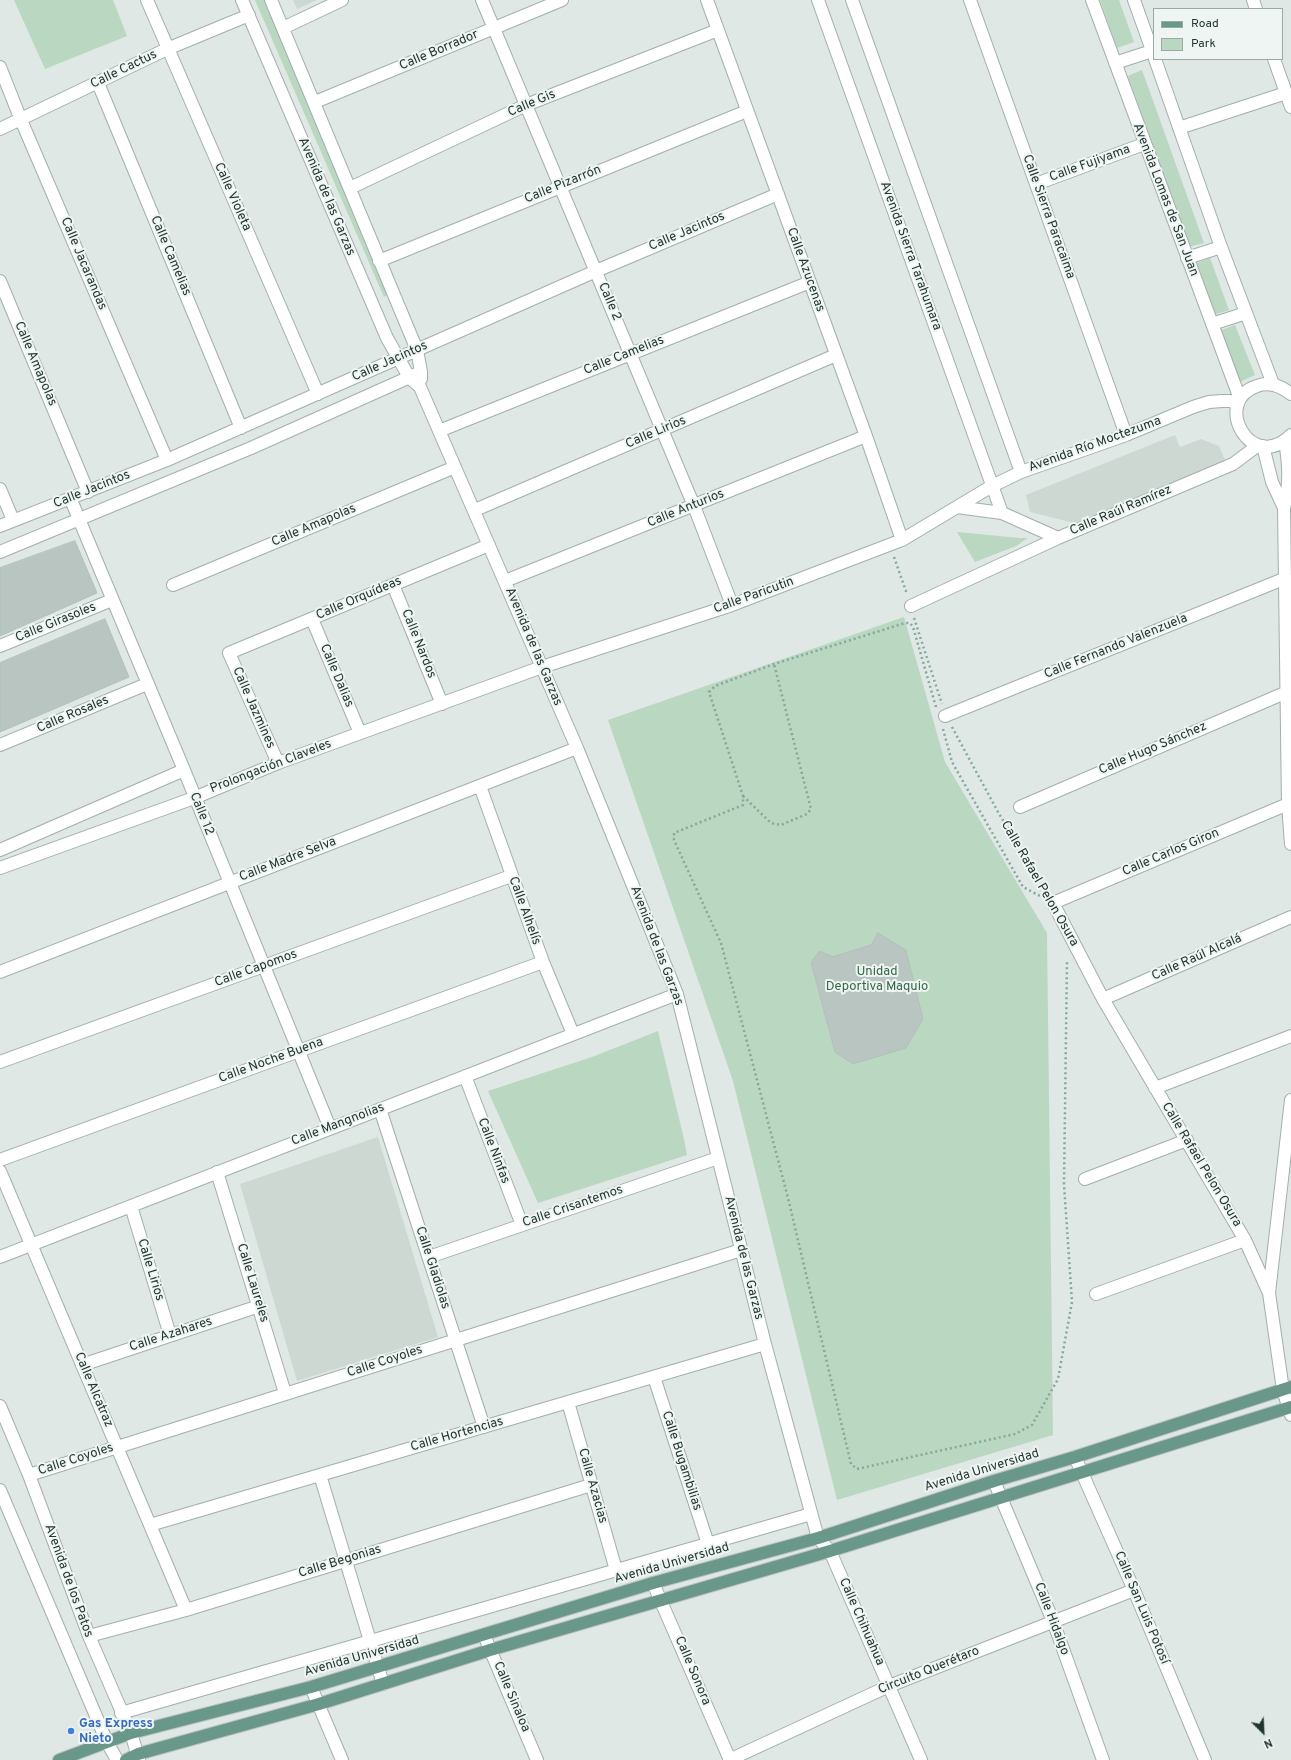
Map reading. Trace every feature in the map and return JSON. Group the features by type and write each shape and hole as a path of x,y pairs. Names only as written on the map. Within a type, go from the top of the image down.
{"main road":[{"name":"Avenida Universidad","path":"59,1760 131,1733 310,1688 377,1666 653,1583 818,1538 1287,1389"},
{"path":"126,1760 319,1704 490,1650 830,1551 1000,1497 1290,1410"}],"street":[{"name":"Calle Violeta","path":"147,0 318,394"},
{"name":"Avenida de las Garzas","path":"242,0 387,338 409,377 420,387 475,510 577,748 677,994 765,1344 811,1514 818,1538 830,1551"},
{"name":"Avenida de las Garzas","path":"271,0 315,102 416,350 421,372 420,387"},
{"path":"282,28 342,0"},
{"name":"Calle 2","path":"482,0 694,506 732,605"},
{"name":"Calle Borrador","path":"315,102 562,0"},
{"name":"Calle Azucenas","path":"707,0 866,436 902,540"},
{"name":"Avenida Sierra Tarahumara","path":"818,0 1002,513"},
{"path":"852,0 1021,472"},
{"name":"Calle Sierra Paracaima","path":"970,0 1126,435"},
{"name":"Avenida Lomas de San Juan","path":"1092,0 1144,144 1212,324 1239,402"},
{"path":"1134,0 1153,52"},
{"name":"Calle Cactus","path":"0,129 168,48 248,15"},
{"name":"Calle Gis","path":"350,188 526,105 718,30"},
{"path":"1115,63 1153,55"},
{"path":"1156,60 1221,247 1273,384"},
{"path":"1274,60 1291,106"},
{"name":"Calle Jacarandas","path":"0,67 21,120 167,460"},
{"name":"Calle Camelias","path":"98,83 241,428"},
{"path":"1179,128 1286,93"},
{"name":"Calle Pizarrón","path":"379,261 747,111"},
{"name":"Calle Fujiyama","path":"1036,184 1144,144"},
{"name":"Calle Jacintos","path":"0,526 71,500 167,460 596,271 778,194"},
{"path":"1187,258 1221,247"},
{"name":"Calle Amapolas","path":"0,281 88,492"},
{"name":"Calle Camelias","path":"439,431 810,282"},
{"path":"1212,324 1246,313"},
{"name":"Calle Lirios","path":"475,510 836,355"},
{"name":"Calle Jacintos","path":"0,552 251,448 421,372"},
{"path":"1291,394 1283,387 1273,384 1262,384 1252,387 1239,402 1236,412 1237,422 1241,431 1251,442 1260,446 1272,446 1288,438 1289,489 1284,508 1288,804 1291,844"},
{"name":"Avenida Río Moctezuma","path":"957,507 992,486 1021,472 1126,435 1192,407 1209,402 1230,400 1239,402"},
{"name":"Calle Anturios","path":"505,581 866,436"},
{"path":"1260,446 1272,482 1284,508"},
{"name":"Calle Raúl Ramírez","path":"957,507 1002,513 1058,538 1233,464 1260,446"},
{"name":"Calle Amapolas","path":"174,585 455,467"},
{"path":"0,489 14,520"},
{"name":"Calle 12","path":"71,500 184,770 194,798 330,1128"},
{"name":"Calle Paricutin","path":"542,667 732,605 890,545 902,540 957,507"},
{"path":"911,606 1058,538"},
{"name":"Calle Orquídeas","path":"229,652 489,545"},
{"name":"Calle Fernando Valenzuela","path":"941,716 1286,578"},
{"name":"Calle Nardos","path":"394,585 442,704"},
{"name":"Calle Girasoles","path":"0,646 112,600"},
{"name":"Calle Dalias","path":"312,619 360,733"},
{"name":"Calle Jazmines","path":"229,652 278,763"},
{"name":"Prolongación Claveles","path":"0,868 194,798 278,763 542,667"},
{"name":"Calle Rosales","path":"0,745 147,684"},
{"name":"Calle Hugo Sánchez","path":"1020,807 1287,692"},
{"name":"Calle Madre Selva","path":"0,972 577,748"},
{"path":"0,850 184,770"},
{"name":"Calle Alhelís","path":"480,786 543,962 573,1034"},
{"name":"Calle Carlos Giron","path":"1053,903 1288,804"},
{"name":"Calle Capomos","path":"0,1062 512,876"},
{"name":"Calle Rafael Pelon Osura","path":"1053,903 1103,999 1245,1240 1270,1293"},
{"name":"Calle Raúl Alcalá","path":"1103,999 1291,917"},
{"name":"Calle Noche Buena","path":"0,1160 543,962"},
{"name":"Calle Mangnolias","path":"0,1257 677,994"},
{"path":"1155,1088 1291,1036"},
{"name":"Calle Ninfas","path":"465,1076 522,1225"},
{"path":"1290,1410 1270,1293 1291,1100"},
{"name":"Calle Gladiolas","path":"380,1109 484,1427"},
{"path":"1084,1179 1187,1140"},
{"name":"Calle Crisantemos","path":"429,1257 718,1158"},
{"name":"Calle Alcatraz","path":"0,1171 186,1610"},
{"name":"Calle Laureles","path":"217,1172 285,1393"},
{"name":"Calle Lirios","path":"131,1206 170,1335"},
{"path":"1096,1294 1245,1240"},
{"name":"Calle Coyoles","path":"29,1475 741,1250"},
{"name":"Calle Azahares","path":"82,1365 259,1306"},
{"name":"Calle Hortencias","path":"150,1525 765,1344"},
{"name":"Calle Bugambilias","path":"654,1377 708,1544"},
{"name":"Calle Azacias","path":"568,1402 616,1570"},
{"name":"Avenida de los Patos","path":"0,1406 29,1475 88,1636 131,1733 139,1757"},
{"name":"Calle San Luis Potosí","path":"1075,1457 1134,1590 1205,1760"},
{"path":"320,1475 377,1666 384,1684"},
{"name":"Calle Hidalgo","path":"994,1481 1053,1621 1103,1760"},
{"name":"Calle Begonias","path":"88,1636 186,1610 591,1485"},
{"name":"Avenida de los Patos","path":"0,1490 106,1742 117,1760"},
{"path":"121,1713 811,1514"},
{"name":"Calle Chihuahua","path":"830,1551 921,1760"},
{"name":"Calle Sonora","path":"653,1583 730,1760"},
{"name":"Circuito Querétaro","path":"730,1760 889,1686 1134,1590"},
{"name":"Calle Sinaloa","path":"484,1635 538,1760"},
{"path":"310,1688 319,1704 342,1760"}],"path":[{"name":"Calle Rafael Pelon Osura","path":"890,545 911,606 941,716 1053,903"},
{"path":"1053,903 1023,887 952,762 941,716 914,627 910,623 905,623 774,664 715,686 709,692 743,796 743,804 674,833 674,840 721,943 788,1198 851,1464 858,1469 1015,1434 1032,1425 1058,1379 1072,1302 1064,1184 1067,954"},
{"path":"743,796 771,823 781,825 807,814 811,809 774,664"}],"shaded area":[{"path":"293,0 317,0 297,9"},
{"path":"1175,435 1180,447 1201,439 1219,446 1226,462 1074,523 1030,512 1026,495"},
{"path":"378,1137 438,1337 297,1381 240,1184"}],"green space":[{"path":"14,0 113,0 127,36 45,69"},
{"path":"255,0 266,0 389,294 384,297"},
{"path":"1100,0 1119,0 1134,42 1117,48"},
{"path":"1142,70 1204,243 1188,247 1128,76"},
{"path":"1210,258 1229,310 1213,315 1194,264"},
{"path":"1235,325 1255,375 1237,383 1219,331"},
{"path":"957,532 1028,538 1016,546 975,562"},
{"name":"Unidad Deportiva Maquio","path":"904,617 945,762 1047,933 1053,1435 837,1500 733,1081 608,720"},
{"path":"658,1031 687,1155 538,1203 488,1091 592,1057"}],"building":[{"path":"75,541 97,593 0,636 0,568"},
{"path":"105,619 129,677 0,732 0,663"},
{"path":"878,933 906,950 923,1019 906,1048 853,1064 835,1052 811,962 820,951 832,957 871,945"}],"place":[{"name":"Gas Express Nieto","path":"71,1731"}]}
